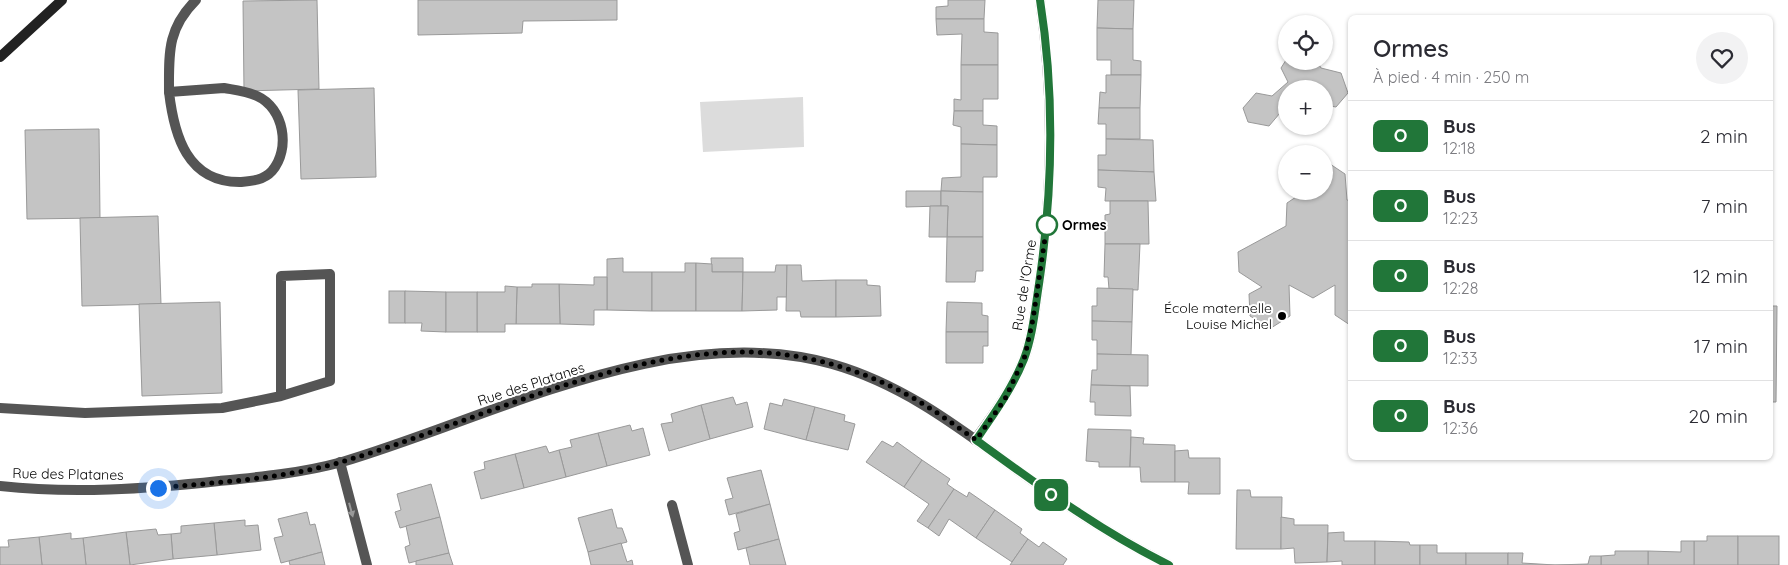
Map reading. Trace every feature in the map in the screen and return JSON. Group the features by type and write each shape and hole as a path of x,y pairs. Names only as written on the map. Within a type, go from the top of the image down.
{"main road":[{"path":"0,57 62,0"}],"street":[{"path":"169,92 224,88 258,96 272,107 282,125 283,144 280,159 272,172 253,181 236,182 220,179 204,172 184,152 178,140 169,92 169,56 172,34 179,19 196,0"},
{"name":"Rue de l'Orme","path":"976,440 1005,399 1025,356 1044,253 1050,195 1051,126 1047,50 1040,0"},
{"path":"0,408 84,413 222,408 281,396 330,381 330,274 281,276 281,396"},
{"name":"Rue des Platanes","path":"0,486 76,490 158,488 254,478 340,462 559,388 618,371 678,358 738,352 773,354 812,360 873,378 923,403 1062,502 1124,541 1170,565"},
{"path":"340,462 367,565"},
{"path":"672,505 688,565"}],"shaded area":[{"path":"803,97 804,147 703,152 700,102"}],"building":[{"path":"317,0 319,89 244,91 243,1"},
{"path":"418,0 617,0 617,20 523,21 522,33 418,35"},
{"path":"948,0 985,0 984,19 936,19 936,7 948,6"},
{"path":"1098,0 1134,0 1133,29 1097,28"},
{"path":"936,19 984,19 984,32 998,33 998,65 961,65 962,34 937,35"},
{"path":"1097,28 1133,29 1133,60 1141,61 1141,75 1111,75 1111,60 1097,60"},
{"path":"961,65 998,65 998,99 983,99 983,111 954,111 954,99 961,100"},
{"path":"1282,70 1329,70 1341,73 1348,93 1336,107 1333,106 1333,80 1287,80"},
{"path":"1106,75 1141,75 1140,108 1099,108 1100,92 1106,93"},
{"path":"374,88 376,177 301,179 298,90"},
{"path":"1278,91 1278,115 1269,126 1248,122 1243,108 1256,93 1272,96"},
{"path":"1099,108 1140,108 1140,139 1106,139 1106,124 1098,124"},
{"path":"954,111 983,111 983,125 997,126 997,145 961,144 961,127 953,125"},
{"path":"99,129 100,218 27,219 25,130"},
{"path":"1106,139 1153,140 1154,172 1098,170 1098,155 1106,155"},
{"path":"961,144 997,145 997,177 983,177 983,192 941,191 942,178 961,177"},
{"path":"1333,166 1345,174 1348,200 1348,324 1335,315 1335,285 1313,298 1289,285 1290,316 1271,328 1250,316 1249,294 1262,287 1239,272 1238,252 1286,226 1287,203 1292,200 1333,200"},
{"path":"1098,170 1154,172 1156,201 1105,201 1106,188 1098,187"},
{"path":"906,191 941,191 941,206 906,207"},
{"path":"941,191 983,192 983,237 947,237 948,206 941,206"},
{"path":"1110,201 1148,201 1149,244 1105,244 1105,215 1110,214"},
{"path":"930,206 948,206 947,237 929,237"},
{"path":"158,216 161,304 82,306 80,218"},
{"path":"947,237 983,237 983,271 976,271 975,282 946,282"},
{"path":"1105,244 1140,244 1138,290 1109,289 1108,277 1104,277"},
{"path":"623,258 623,272 652,272 652,311 607,310 607,259"},
{"path":"711,258 743,258 743,272 712,272"},
{"path":"685,263 696,263 696,311 652,311 652,272 685,272"},
{"path":"696,263 712,264 712,272 743,272 742,311 696,311"},
{"path":"776,265 787,265 787,297 777,297 777,310 742,311 743,272 775,272"},
{"path":"787,265 801,265 802,281 836,280 836,317 801,317 800,311 786,311"},
{"path":"594,277 607,277 607,310 594,310 594,325 560,324 559,284 594,285"},
{"path":"836,280 867,280 867,285 880,286 881,316 836,317"},
{"path":"532,284 559,284 560,324 516,324 517,287 532,287"},
{"path":"505,286 517,287 516,324 505,324 505,332 477,332 477,292 505,292"},
{"path":"1097,288 1133,289 1132,322 1092,321 1092,306 1097,306"},
{"path":"389,291 405,291 405,323 389,323"},
{"path":"405,291 446,292 446,332 421,331 422,323 405,323"},
{"path":"446,292 477,292 477,332 446,332"},
{"path":"220,302 222,393 142,396 139,304"},
{"path":"947,302 982,303 982,315 988,316 988,332 946,332"},
{"path":"1773,306 1777,306 1776,402 1773,402"},
{"path":"1092,321 1132,322 1131,355 1097,354 1097,340 1092,340"},
{"path":"946,332 988,332 988,346 983,346 983,363 946,363"},
{"path":"1097,354 1148,355 1148,386 1091,385 1092,370 1097,370"},
{"path":"1091,385 1130,386 1131,416 1095,415 1095,402 1090,402"},
{"path":"733,397 736,405 747,402 753,427 710,439 701,405"},
{"path":"784,399 815,407 806,440 764,429 770,403 782,406"},
{"path":"701,405 710,439 669,451 661,424 673,422 671,414"},
{"path":"815,407 845,415 844,421 855,424 848,450 806,440"},
{"path":"630,425 632,431 643,428 650,455 607,466 598,433"},
{"path":"1088,429 1131,430 1130,467 1099,467 1099,462 1086,461"},
{"path":"598,433 607,466 566,477 559,450 572,447 570,440"},
{"path":"1131,437 1144,438 1143,444 1175,445 1175,482 1141,482 1140,467 1130,467"},
{"path":"882,441 893,447 897,442 922,460 904,487 866,462"},
{"path":"546,446 549,453 559,450 566,477 524,488 515,454"},
{"path":"1188,450 1189,458 1220,458 1220,494 1188,494 1189,482 1175,482 1175,451"},
{"path":"515,454 524,488 481,499 474,472 485,469 484,462"},
{"path":"922,460 950,479 947,484 954,489 928,528 917,521 929,504 904,487"},
{"path":"761,470 770,504 729,515 725,500 733,498 727,478"},
{"path":"431,484 440,517 400,528 395,512 401,510 397,494"},
{"path":"954,489 967,497 969,492 995,510 976,538 949,519 939,536 928,528"},
{"path":"1237,490 1250,490 1251,497 1282,497 1281,549 1236,549"},
{"path":"770,504 779,539 738,550 734,533 740,531 736,514"},
{"path":"612,509 617,528 622,528 627,542 588,552 578,518"},
{"path":"995,510 1022,529 1020,533 1028,539 1012,562 976,538"},
{"path":"307,512 310,525 315,524 322,552 281,563 274,538 283,536 278,519"},
{"path":"440,517 449,553 409,563 405,547 410,545 406,526"},
{"path":"1281,517 1294,519 1294,525 1328,525 1327,562 1295,563 1294,548 1281,549"},
{"path":"245,520 245,526 258,525 261,550 217,555 214,523"},
{"path":"214,523 217,555 173,559 171,534 181,533 181,526"},
{"path":"156,529 158,535 171,534 173,559 130,565 126,532"},
{"path":"126,532 130,565 86,565 83,538"},
{"path":"1344,532 1344,541 1375,541 1375,565 1342,565 1342,561 1327,562 1328,533"},
{"path":"71,533 71,539 83,538 86,565 42,565 39,537"},
{"path":"1707,536 1738,536 1738,565 1694,565 1694,541 1707,541"},
{"path":"1738,536 1779,536 1779,565 1738,565"},
{"path":"39,537 42,565 0,565 0,547 9,547 8,540"},
{"path":"779,539 786,565 750,565 746,548"},
{"path":"1028,539 1039,547 1043,542 1067,559 1063,565 1010,565"},
{"path":"1375,541 1409,542 1410,545 1420,545 1420,565 1375,565"},
{"path":"1681,541 1694,541 1694,565 1648,565 1648,551 1681,552"},
{"path":"621,543 627,562 632,560 633,565 591,565 588,552"},
{"path":"1420,545 1437,545 1437,553 1466,553 1466,565 1420,565"},
{"path":"1615,551 1648,551 1648,565 1601,565 1601,556 1615,555"},
{"path":"322,552 325,565 290,565 289,561"},
{"path":"449,553 453,565 416,565 416,561"},
{"path":"1466,553 1508,553 1508,565 1466,565"},
{"path":"1508,553 1523,553 1522,563 1555,565 1508,565"},
{"path":"1590,556 1601,556 1601,565 1555,565 1588,564"}],"bus line":[{"name":"O","path":"1040,0 1047,50 1051,118 1051,166 1044,253 1025,356 1005,399 976,440 1052,495 1095,523 1169,565"}],"place":[{"name":"Ormes","path":"1047,225"},
{"name":"École maternelle Louise Michel","path":"1282,316"}],"route":[{"path":"158,488 254,478 315,468 382,449 559,388 618,371 678,358 738,352 793,356 830,364 873,378 923,403 976,440 1005,399 1025,356 1030,337 1047,225"}]}
